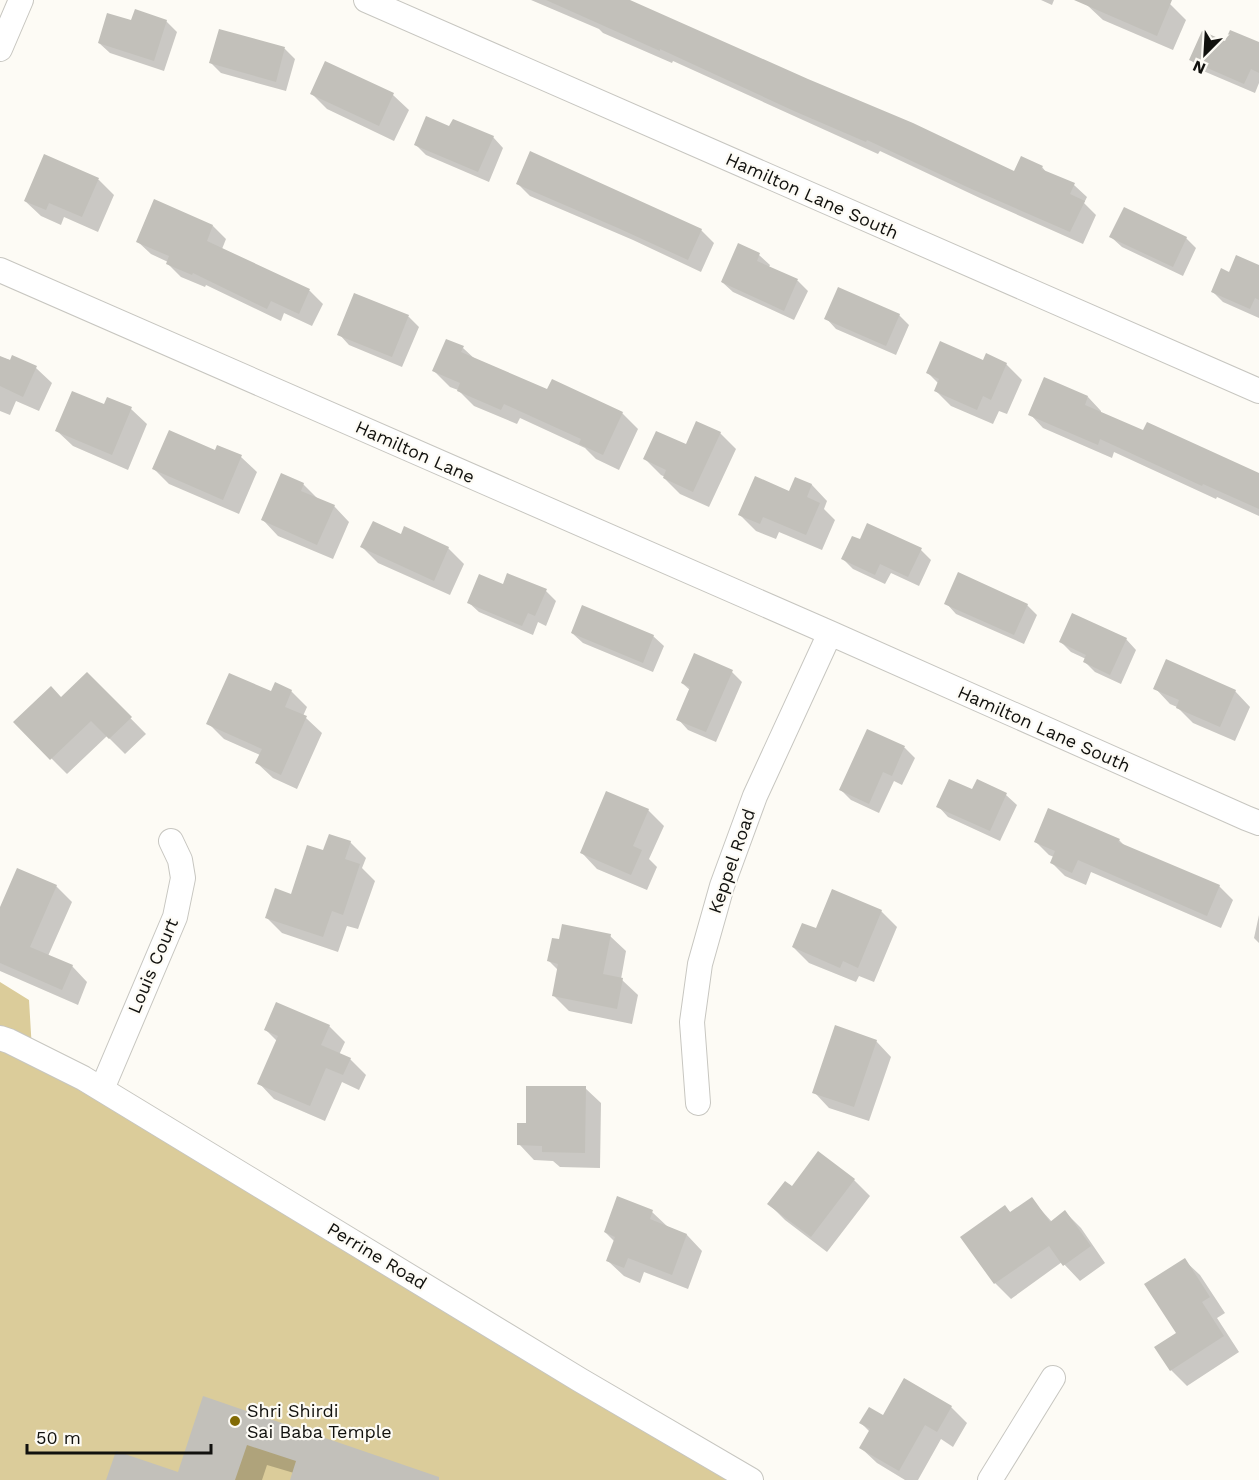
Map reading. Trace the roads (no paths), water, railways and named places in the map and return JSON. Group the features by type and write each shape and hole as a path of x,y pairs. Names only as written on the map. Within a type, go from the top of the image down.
{"street":[{"path":"0,49 21,0"},
{"name":"Hamilton Lane South","path":"366,0 1259,391"},
{"name":"Hamilton Lane","path":"0,270 830,633"},
{"name":"Hamilton Lane South","path":"830,633 1259,823"},
{"name":"Keppel Road","path":"698,1103 692,1022 700,964 722,886 755,796 830,633"},
{"name":"Louis Court","path":"102,1089 175,917 183,878 180,860 171,841"},
{"name":"Perrine Road","path":"0,1038 102,1089 580,1380 751,1480"},
{"path":"990,1480 1053,1378"}],"place":[{"name":"Shri Shirdi Sai Baba Temple","path":"235,1421"}]}
